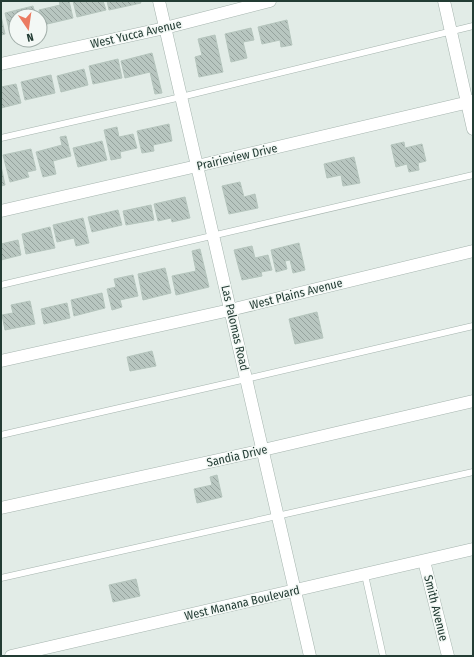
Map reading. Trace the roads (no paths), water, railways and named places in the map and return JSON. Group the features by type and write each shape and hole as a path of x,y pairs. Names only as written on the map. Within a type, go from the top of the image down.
{"street":[{"name":"Las Palomas Road","path":"159,1 310,656"},
{"name":"West Yucca Avenue","path":"1,64 165,28 270,1"},
{"path":"444,1 470,101 473,129"},
{"name":"Prairieview Drive","path":"1,210 197,166 470,101"},
{"name":"West Plains Avenue","path":"1,361 230,310 473,251"},
{"name":"Sandia Drive","path":"1,508 263,450 473,401"},
{"name":"West Manana Boulevard","path":"11,656 473,549"},
{"name":"Smith Avenue","path":"424,561 448,656"}],"lane":[{"path":"1,138 181,97 473,26"},
{"path":"1,285 473,175"},
{"path":"1,435 473,326"},
{"path":"1,578 473,472"},
{"path":"365,574 383,656"}]}
